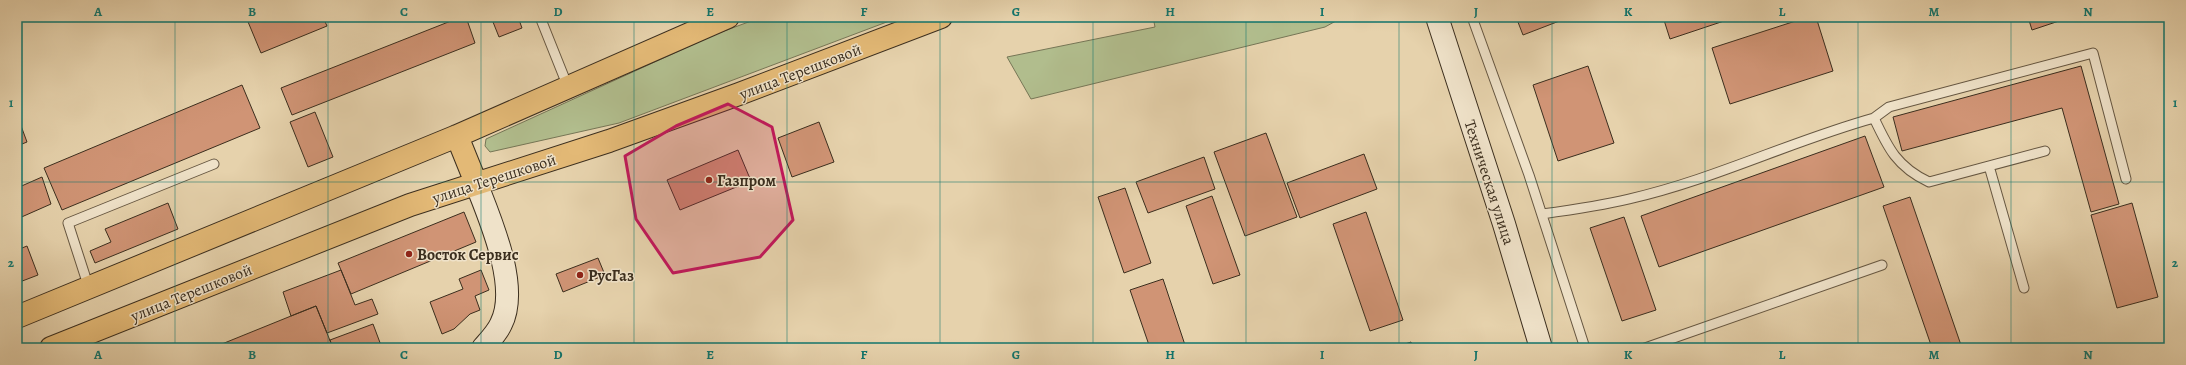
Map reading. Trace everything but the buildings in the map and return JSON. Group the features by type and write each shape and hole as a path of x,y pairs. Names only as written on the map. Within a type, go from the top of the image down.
{"main road":[{"path":"17,317 457,136 728,17"},
{"name":"улица Терешковой","path":"51,348 410,205 609,141 739,94 941,17"},
{"path":"457,136 476,183"}],"street":[{"name":"Техническая улица","path":"1437,17 1504,224 1542,348"},
{"path":"476,183 496,234 506,277 506,308 502,324 483,348"}],"lane":[{"path":"540,17 568,87"},
{"path":"1472,17 1542,214 1574,318 1585,348"},
{"path":"1542,214 1581,209 1630,199 1703,177 1835,129 1874,118 1889,107 2093,53 2126,179"},
{"path":"1874,118 1890,152 1914,175 1929,182 2045,150"},
{"path":"89,288 68,223 214,164"},
{"path":"1989,166 2024,288"},
{"path":"1645,348 1882,265"}],"highlighted area":[{"path":"728,104 772,127 793,220 760,257 673,273 636,219 625,156 676,126"}],"green space":[{"path":"762,17 900,17 619,123 490,152 485,146 486,139 716,34"},
{"path":"1153,17 1343,17 1325,27 1031,99 1007,57 1155,27"}],"place":[{"name":"Газпром","path":"709,180"},
{"name":"Восток Сервис","path":"409,254"},
{"name":"РусГаз","path":"580,275"}]}
